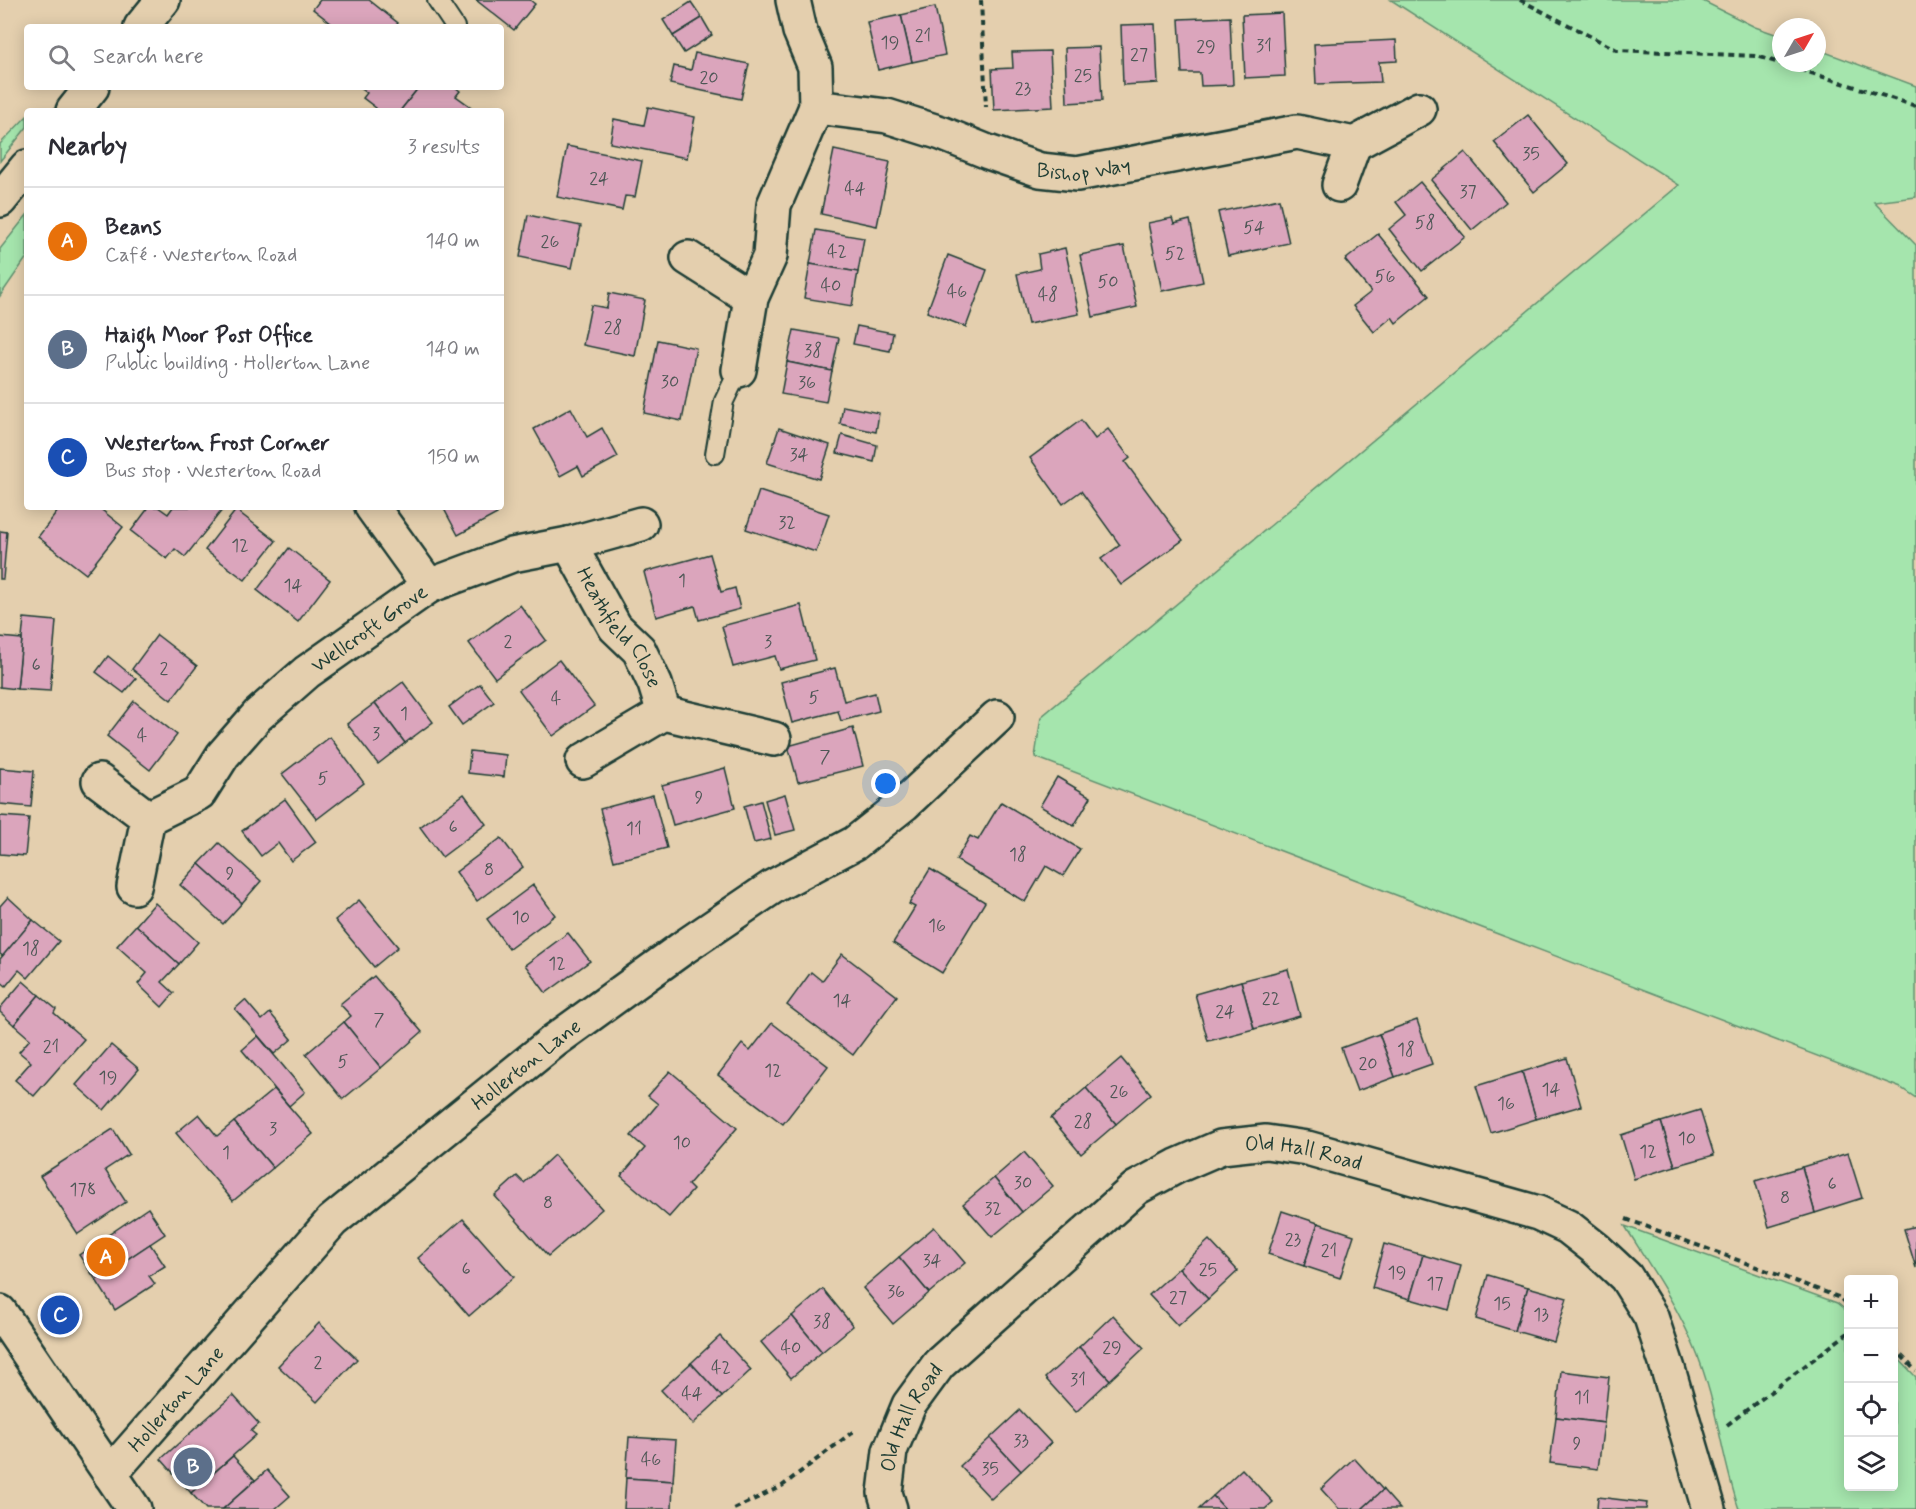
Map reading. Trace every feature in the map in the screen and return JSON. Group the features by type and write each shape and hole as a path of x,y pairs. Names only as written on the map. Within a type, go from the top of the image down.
{"street":[{"path":"143,24 163,0"},
{"path":"739,369 751,298 770,256 774,205 816,107 815,67 800,31 793,0"},
{"path":"75,108 90,90"},
{"name":"Bishop Way","path":"816,107 887,116 941,133 1040,170 1077,174 1297,132 1354,144"},
{"path":"1339,184 1354,144 1419,109"},
{"path":"0,200 24,171"},
{"path":"688,258 751,298"},
{"path":"374,510 429,586"},
{"name":"Wellcroft Grove","path":"148,818 199,793 223,755 258,715 307,672 429,586 512,555 569,544 641,524"},
{"name":"Heathfield Close","path":"569,544 615,627 639,650 655,684 664,713"},
{"name":"Heathfield Close","path":"583,761 664,713 774,740"},
{"name":"Hollerton Lane","path":"110,1474 332,1221 554,1041 674,954 774,886 855,843 904,804 998,717"},
{"path":"99,781 148,818 134,887"},
{"name":"Old Hall Road","path":"890,1509 885,1493 890,1451 909,1405 939,1364 1136,1188 1177,1166 1221,1147 1266,1142 1318,1151 1538,1213 1568,1227 1596,1249 1626,1277 1651,1317 1709,1509"},
{"path":"0,1312 110,1474 128,1507"}],"lane":[{"path":"437,0 453,24"},
{"path":"715,454 724,401 739,369"}],"path":[{"path":"981,0 988,152"},
{"path":"1520,0 1617,50 1757,56 1916,106"},
{"path":"1596,1249 1620,1217 1844,1301"},
{"path":"1692,1452 1844,1337"},
{"path":"1898,1353 1916,1371"},
{"path":"734,1509 782,1486 856,1429"}],"green space":[{"path":"1391,0 1701,0 1755,27 1772,33 1772,72 1826,72 1826,52 1916,86 1916,197 1874,202 1916,245 1916,1098 1901,1088 1035,757 1041,717 1679,185"},
{"path":"24,119 24,131 0,161 0,144"},
{"path":"24,219 24,261 0,296 0,249"},
{"path":"1625,1226 1837,1303 1844,1309 1844,1491 1898,1491 1898,1358 1916,1377 1916,1509 1739,1509 1709,1389 1695,1349 1672,1301"}],"building":[{"path":"320,0 369,0 398,23 332,24 313,9"},
{"path":"476,0 530,0 535,4 514,30"},
{"path":"691,2 702,18 673,36 663,20"},
{"path":"935,7 945,55 912,62 901,15"},
{"path":"1282,13 1285,76 1245,78 1242,15"},
{"path":"901,15 912,62 878,70 867,22"},
{"path":"1230,17 1233,85 1201,86 1200,73 1182,73 1179,19"},
{"path":"702,18 712,35 684,53 673,36"},
{"path":"1155,24 1158,83 1123,85 1121,25"},
{"path":"1396,40 1397,61 1379,62 1381,82 1316,84 1314,44"},
{"path":"1099,47 1102,101 1067,103 1065,48"},
{"path":"1050,51 1053,107 994,110 992,69 1013,68 1012,52"},
{"path":"695,53 749,64 741,99 670,84 674,66 691,70"},
{"path":"363,90 417,90 402,108 376,108 363,98 367,93"},
{"path":"417,90 459,90 456,96 471,107 470,108 402,108"},
{"path":"648,107 695,117 687,158 610,143 614,119 644,125"},
{"path":"1528,115 1568,164 1534,192 1494,142"},
{"path":"567,146 642,161 635,197 625,196 622,210 557,197"},
{"path":"834,150 890,162 877,226 821,214"},
{"path":"1465,152 1506,202 1472,230 1431,180"},
{"path":"1420,182 1465,237 1422,271 1389,229 1406,215 1396,202"},
{"path":"1279,199 1289,243 1228,256 1218,212"},
{"path":"528,215 581,226 572,268 520,257"},
{"path":"1172,218 1174,224 1190,220 1203,282 1162,291 1148,223"},
{"path":"816,230 864,238 858,272 810,264"},
{"path":"1378,234 1429,296 1396,323 1392,317 1374,332 1353,306 1371,292 1345,260"},
{"path":"1124,246 1137,307 1093,317 1080,255"},
{"path":"1065,248 1079,314 1028,324 1017,274 1040,269 1038,254"},
{"path":"948,255 987,270 966,327 927,312"},
{"path":"810,264 858,272 852,306 804,298"},
{"path":"609,293 645,300 635,356 583,345 591,305 607,308"},
{"path":"857,326 893,333 890,351 853,344"},
{"path":"794,330 839,338 832,371 787,362"},
{"path":"658,340 696,348 682,421 644,413"},
{"path":"787,362 832,371 826,402 781,394"},
{"path":"843,406 879,413 876,432 840,424"},
{"path":"571,408 587,437 602,428 618,457 583,476 578,466 560,476 534,429"},
{"path":"1081,420 1095,439 1108,429 1130,458 1125,462 1183,540 1121,585 1101,559 1120,545 1081,491 1063,504 1030,458"},
{"path":"779,428 830,445 819,479 767,463"},
{"path":"842,435 877,445 874,462 837,453"},
{"path":"759,491 829,514 816,552 746,529"},
{"path":"59,510 102,510 123,527 86,574 38,537"},
{"path":"147,510 162,510 168,514 171,510 222,510 185,557 175,549 167,559 131,531"},
{"path":"236,510 276,541 245,580 205,550"},
{"path":"445,510 495,510 497,514 458,535"},
{"path":"0,531 7,532 3,579 0,579"},
{"path":"289,548 330,580 298,622 257,590"},
{"path":"710,554 721,592 735,588 740,609 699,620 695,606 656,617 644,572"},
{"path":"520,605 546,640 495,678 469,643"},
{"path":"801,605 815,660 779,669 775,656 733,667 722,626"},
{"path":"24,618 56,621 50,691 17,689"},
{"path":"157,635 197,666 171,700 132,669"},
{"path":"0,637 22,639 17,689 0,687"},
{"path":"108,656 136,679 124,693 96,672"},
{"path":"559,660 594,706 553,736 519,690"},
{"path":"835,668 844,701 875,693 879,711 841,721 838,711 792,723 781,682"},
{"path":"403,682 433,722 405,743 375,703"},
{"path":"480,684 494,702 462,725 449,707"},
{"path":"134,701 177,735 150,770 107,736"},
{"path":"375,703 405,743 378,764 347,724"},
{"path":"853,728 863,766 798,782 788,746"},
{"path":"330,737 364,783 317,819 282,774"},
{"path":"470,751 506,755 504,777 468,773"},
{"path":"0,768 34,771 31,807 0,804"},
{"path":"725,768 735,808 673,825 662,785"},
{"path":"1057,777 1091,797 1074,826 1040,806"},
{"path":"464,794 486,824 442,857 420,827"},
{"path":"785,794 795,830 775,835 765,800"},
{"path":"653,795 667,848 614,861 600,809"},
{"path":"285,799 316,842 291,861 278,843 261,856 242,831"},
{"path":"761,801 771,839 754,843 744,806"},
{"path":"1001,802 1080,849 1063,876 1046,866 1025,902 956,860 970,836 978,840"},
{"path":"0,816 29,818 25,856 0,854"},
{"path":"501,838 523,867 477,901 456,872"},
{"path":"219,843 261,881 242,903 199,864"},
{"path":"199,864 242,903 223,924 180,885"},
{"path":"930,869 985,902 942,973 893,943 915,907 909,904"},
{"path":"533,885 555,915 509,949 487,919"},
{"path":"8,897 33,920 3,956 0,954 0,906"},
{"path":"359,900 398,947 374,967 335,920"},
{"path":"155,903 198,942 179,964 136,925"},
{"path":"33,920 59,941 28,978 19,970 6,986 0,981 0,959"},
{"path":"136,925 179,964 162,982 174,993 162,1007 138,984 147,973 117,946"},
{"path":"568,933 590,961 546,993 525,965"},
{"path":"842,954 897,996 853,1055 787,1005 811,972 822,981"},
{"path":"1288,969 1300,1016 1254,1029 1241,981"},
{"path":"374,976 422,1032 381,1068 344,1022 351,1016 340,1004"},
{"path":"23,981 39,995 14,1025 0,1012 0,1008"},
{"path":"1241,981 1254,1029 1208,1041 1195,994"},
{"path":"39,995 56,1009 54,1013 84,1039 34,1096 15,1080 31,1062 19,1052 30,1039 14,1025"},
{"path":"245,1000 262,1020 270,1013 292,1039 274,1054 235,1009"},
{"path":"1417,1020 1432,1064 1395,1077 1379,1034"},
{"path":"344,1022 381,1068 343,1099 306,1054"},
{"path":"772,1023 828,1066 783,1124 718,1075 742,1044 750,1051"},
{"path":"1379,1034 1395,1077 1357,1091 1341,1048"},
{"path":"258,1036 305,1092 289,1106 242,1050"},
{"path":"111,1045 139,1069 104,1110 76,1085"},
{"path":"1121,1058 1151,1094 1116,1124 1086,1088"},
{"path":"1567,1058 1581,1106 1536,1119 1522,1072"},
{"path":"670,1071 737,1128 688,1185 693,1190 669,1217 621,1176 645,1148 631,1136 658,1104 648,1096"},
{"path":"1522,1072 1536,1119 1491,1133 1476,1086"},
{"path":"1086,1088 1116,1124 1081,1154 1051,1118"},
{"path":"274,1089 313,1134 273,1168 234,1122"},
{"path":"1700,1110 1714,1155 1675,1166 1661,1122"},
{"path":"199,1114 217,1136 234,1122 273,1168 233,1201 176,1133"},
{"path":"1661,1122 1675,1166 1634,1179 1621,1135"},
{"path":"113,1129 129,1154 105,1170 126,1202 78,1234 40,1176"},
{"path":"1024,1152 1053,1186 1022,1212 994,1178"},
{"path":"1848,1153 1862,1198 1815,1213 1802,1167"},
{"path":"554,1155 602,1209 548,1256 495,1196 517,1176 524,1183"},
{"path":"1802,1167 1815,1213 1769,1227 1755,1181"},
{"path":"994,1178 1022,1212 992,1237 963,1204"},
{"path":"148,1208 165,1234 96,1280 79,1255"},
{"path":"1282,1211 1318,1223 1304,1266 1268,1254"},
{"path":"463,1219 514,1277 469,1316 418,1258"},
{"path":"1318,1223 1354,1235 1340,1278 1304,1266"},
{"path":"1916,1226 1916,1268 1904,1229"},
{"path":"934,1227 965,1263 929,1293 899,1257"},
{"path":"1209,1240 1238,1271 1208,1299 1179,1268"},
{"path":"150,1244 165,1266 149,1276 155,1284 115,1310 96,1280"},
{"path":"1384,1244 1423,1255 1410,1299 1372,1288"},
{"path":"1423,1255 1461,1266 1449,1310 1410,1299"},
{"path":"899,1257 929,1293 893,1324 863,1288"},
{"path":"1179,1268 1208,1299 1178,1326 1149,1295"},
{"path":"1488,1275 1528,1287 1515,1331 1476,1319"},
{"path":"1528,1287 1567,1298 1554,1342 1515,1331"},
{"path":"823,1289 853,1326 822,1352 792,1316"},
{"path":"1113,1315 1144,1348 1110,1380 1079,1347"},
{"path":"792,1316 822,1352 791,1378 761,1342"},
{"path":"319,1323 357,1359 317,1402 278,1366"},
{"path":"720,1336 751,1370 722,1397 691,1363"},
{"path":"1079,1347 1110,1380 1076,1412 1045,1378"},
{"path":"691,1363 722,1397 693,1424 661,1390"},
{"path":"1561,1371 1609,1377 1604,1423 1556,1417"},
{"path":"233,1395 259,1424 251,1431 256,1435 191,1493 161,1459"},
{"path":"1020,1410 1051,1443 1021,1471 990,1438"},
{"path":"1556,1417 1604,1423 1598,1469 1550,1463"},
{"path":"629,1437 676,1440 673,1481 626,1478"},
{"path":"990,1438 1021,1471 991,1499 960,1466"},
{"path":"233,1456 255,1480 223,1509 206,1509 191,1493"},
{"path":"1354,1458 1383,1490 1362,1509 1339,1509 1321,1489"},
{"path":"1242,1469 1273,1502 1265,1509 1225,1509 1213,1496"},
{"path":"267,1470 290,1496 275,1509 223,1509"},
{"path":"626,1478 673,1481 672,1509 624,1509"},
{"path":"1383,1490 1400,1509 1362,1509"},
{"path":"1213,1496 1225,1509 1199,1509"},
{"path":"1598,1497 1647,1503 1646,1509 1597,1509"}],"place":[{"name":"Beans","path":"106,1257"},
{"name":"Westerton Frost Corner","path":"60,1315"},
{"name":"Haigh Moor Post Office","path":"193,1467"}]}
